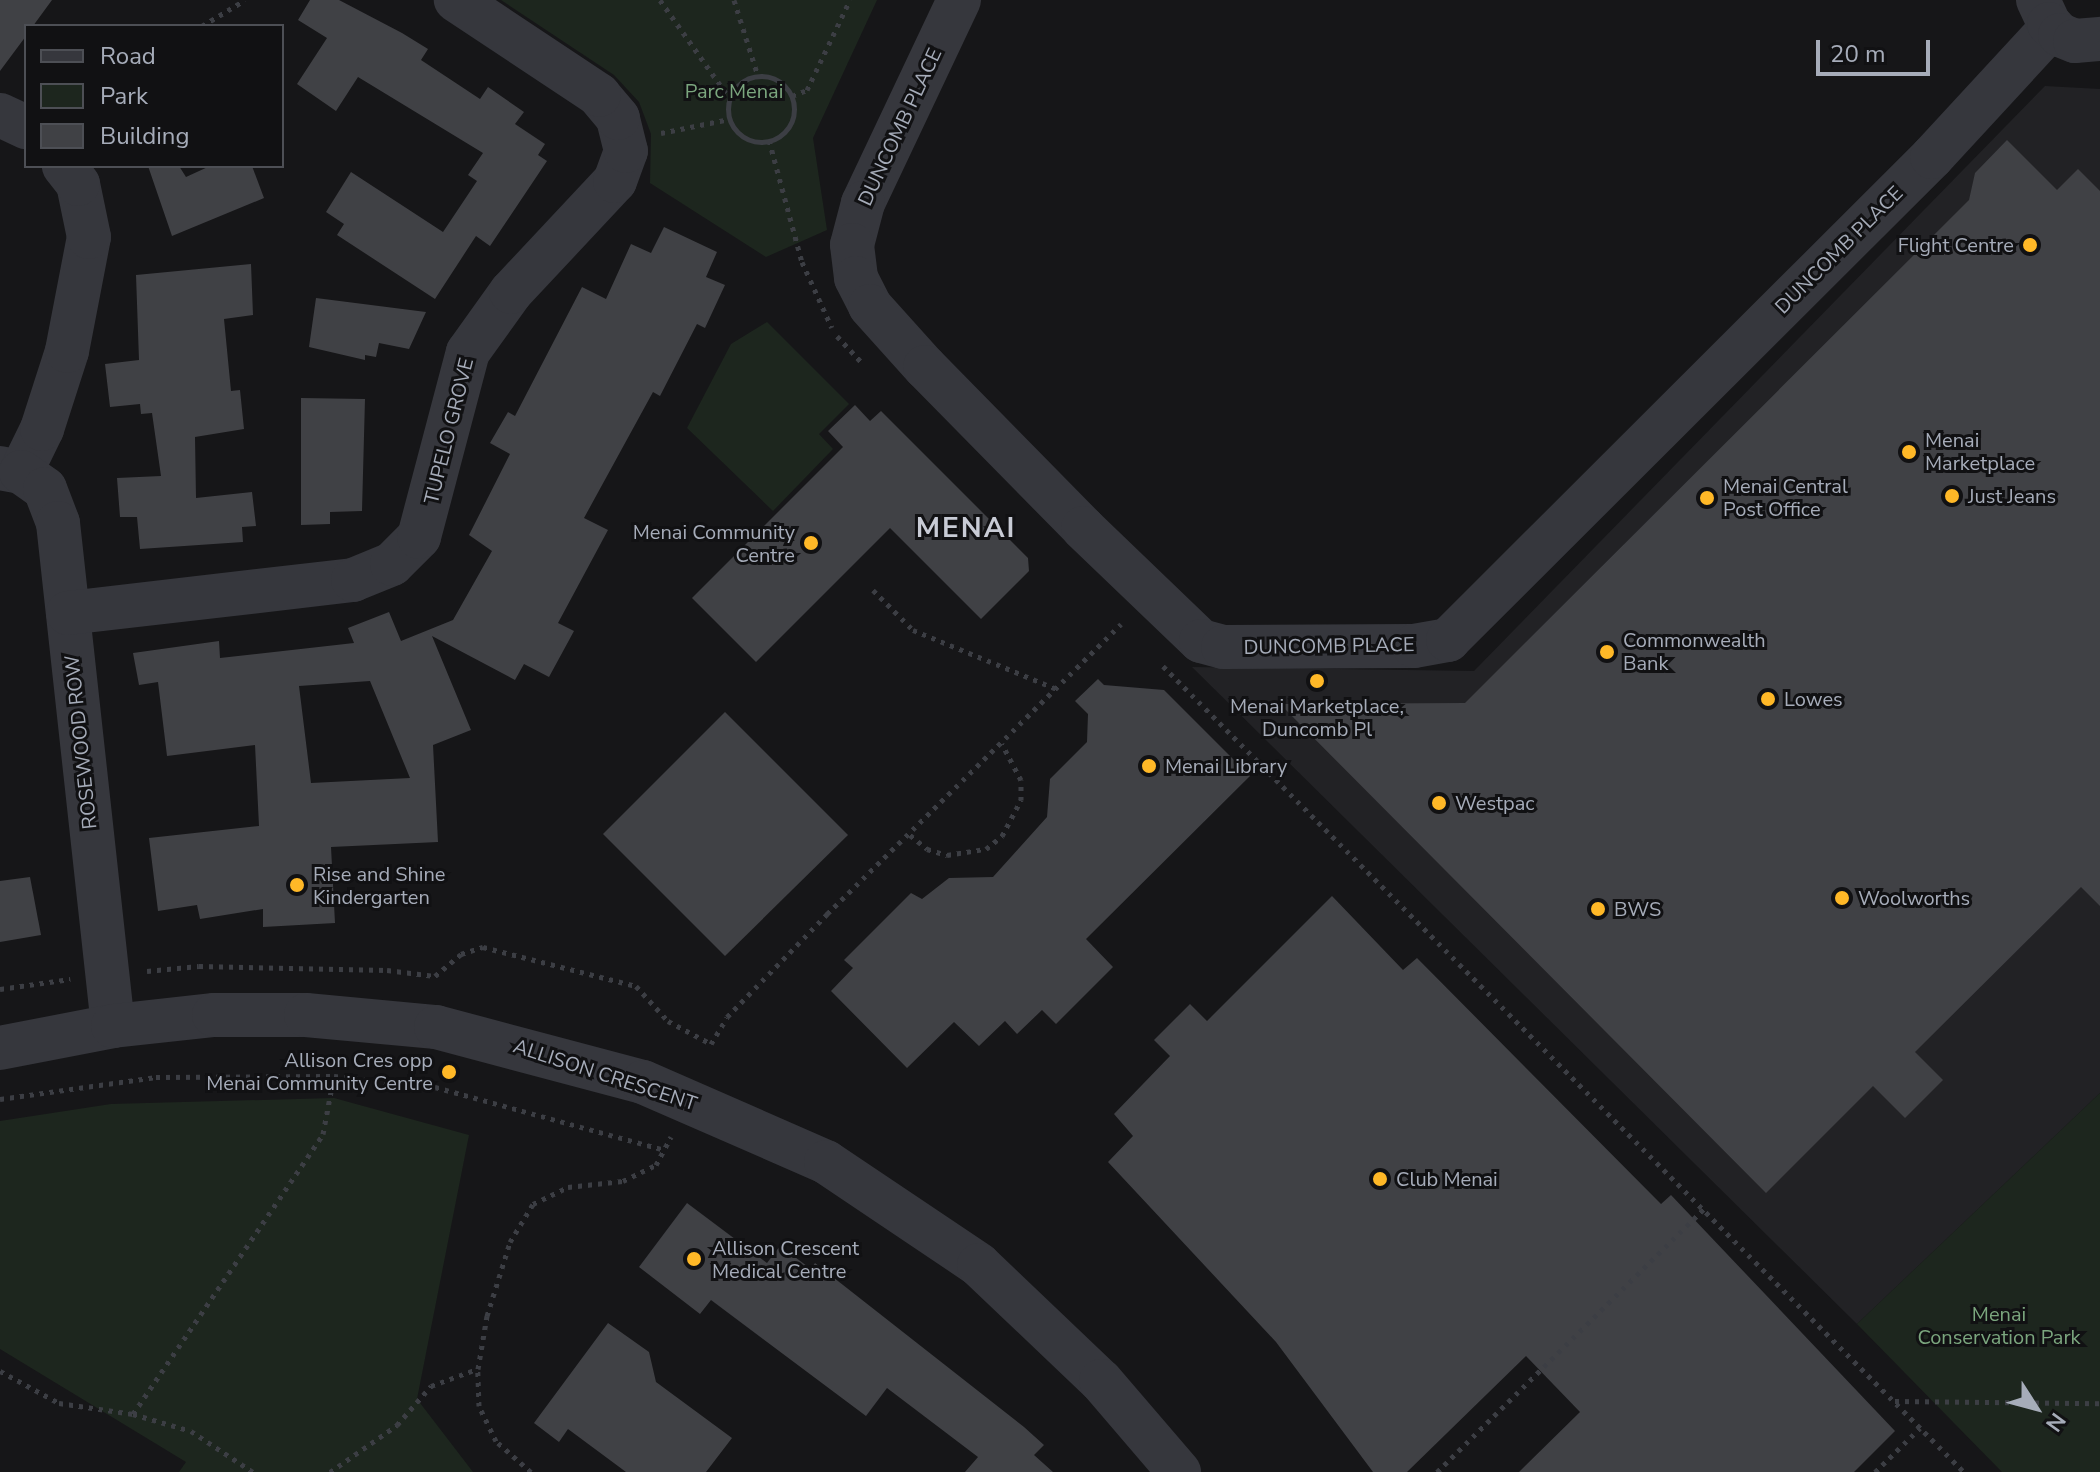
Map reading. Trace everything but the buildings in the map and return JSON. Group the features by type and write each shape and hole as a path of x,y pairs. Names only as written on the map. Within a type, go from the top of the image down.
{"street":[{"path":"456,0 599,95 618,118 626,151"},
{"name":"DUNCOMB PLACE","path":"959,0 863,203 852,245 856,278 870,306 925,367 1083,528 1201,641 1223,647 1414,646 1448,640 1932,157 2045,14"},
{"path":"2045,14 2075,41 2100,39"},
{"path":"0,115 24,126"},
{"name":"TUPELO GROVE","path":"68,613 271,593 353,580 392,564 419,537 430,509 468,352 511,292 615,181 626,151"},
{"path":"10,470 42,429 67,351 89,237 78,184 66,168"},
{"name":"ROSEWOOD ROW","path":"10,470 45,489 58,523 113,1026"},
{"name":"ALLISON CRESCENT","path":"0,1048 113,1026 255,1014 436,1027 558,1056 688,1100 826,1162 979,1265 1101,1381 1179,1472"}],"path":[{"path":"205,24 245,0"},
{"path":"660,0 730,99"},
{"path":"734,0 758,76"},
{"path":"792,96 807,90 850,0"},
{"path":"758,76 778,80 792,96 789,127 769,140 752,140 730,119 730,99 740,84 758,76"},
{"path":"626,151 636,140 730,119"},
{"path":"769,140 821,312 866,368"},
{"path":"873,590 913,630 1057,689"},
{"path":"1110,613 1131,634"},
{"path":"711,1044 727,1017 1121,624"},
{"path":"1160,664 1705,1208 1964,1472"},
{"path":"910,835 927,849 947,855 986,849 1002,836 1015,820 1021,780 1002,744"},
{"path":"133,1414 323,1134 334,1076"},
{"path":"0,1099 156,1077 334,1076 435,1087 665,1150"},
{"path":"531,1472 496,1441 479,1406 478,1369 487,1316 510,1242 533,1204 568,1187 623,1181 656,1165 677,1125"},
{"path":"1437,1472 1705,1208"},
{"path":"330,1472 397,1425 431,1386 478,1369"},
{"path":"0,1371 59,1403 133,1414 191,1431 253,1472"},
{"path":"1894,1401 2100,1403"},
{"path":"1875,1472 1920,1428"}],"shaded area":[{"name":"Menai Marketplace","path":"2045,86 2100,89 2100,1093 1857,1324 1192,667 1474,671"}],"green space":[{"name":"Parc Menai","path":"501,0 877,0 813,138 827,230 766,257 650,183 651,134 639,102 614,75"},
{"path":"767,322 849,404 819,434 833,449 773,511 687,428 731,344"},
{"name":"Menai Conservation Park","path":"2100,1093 2100,1472 2002,1472 1857,1324"},
{"path":"334,1098 469,1135 417,1399 473,1472 179,1472 186,1462 0,1349 0,1121 111,1104"}],"place":[{"name":"Flight Centre","path":"2030,245"},
{"name":"Menai Marketplace","path":"1909,452"},
{"name":"Just Jeans","path":"1952,496"},
{"name":"Menai Central Post Office","path":"1707,498"},
{"name":"Menai Community Centre","path":"811,543"},
{"name":"Commonwealth Bank","path":"1607,652"},
{"name":"Menai Marketplace, Duncomb Pl","path":"1317,681"},
{"name":"Lowes","path":"1768,699"},
{"name":"Menai Library","path":"1149,766"},
{"name":"Westpac","path":"1439,803"},
{"name":"Rise and Shine Kindergarten","path":"297,885"},
{"name":"Woolworths","path":"1842,898"},
{"name":"BWS","path":"1598,909"},
{"name":"Allison Cres opp Menai Community Centre","path":"449,1072"},
{"name":"Club Menai","path":"1380,1179"},
{"name":"Allison Crescent Medical Centre","path":"694,1259"}],"district":[{"name":"MENAI","path":"966,528"}]}
